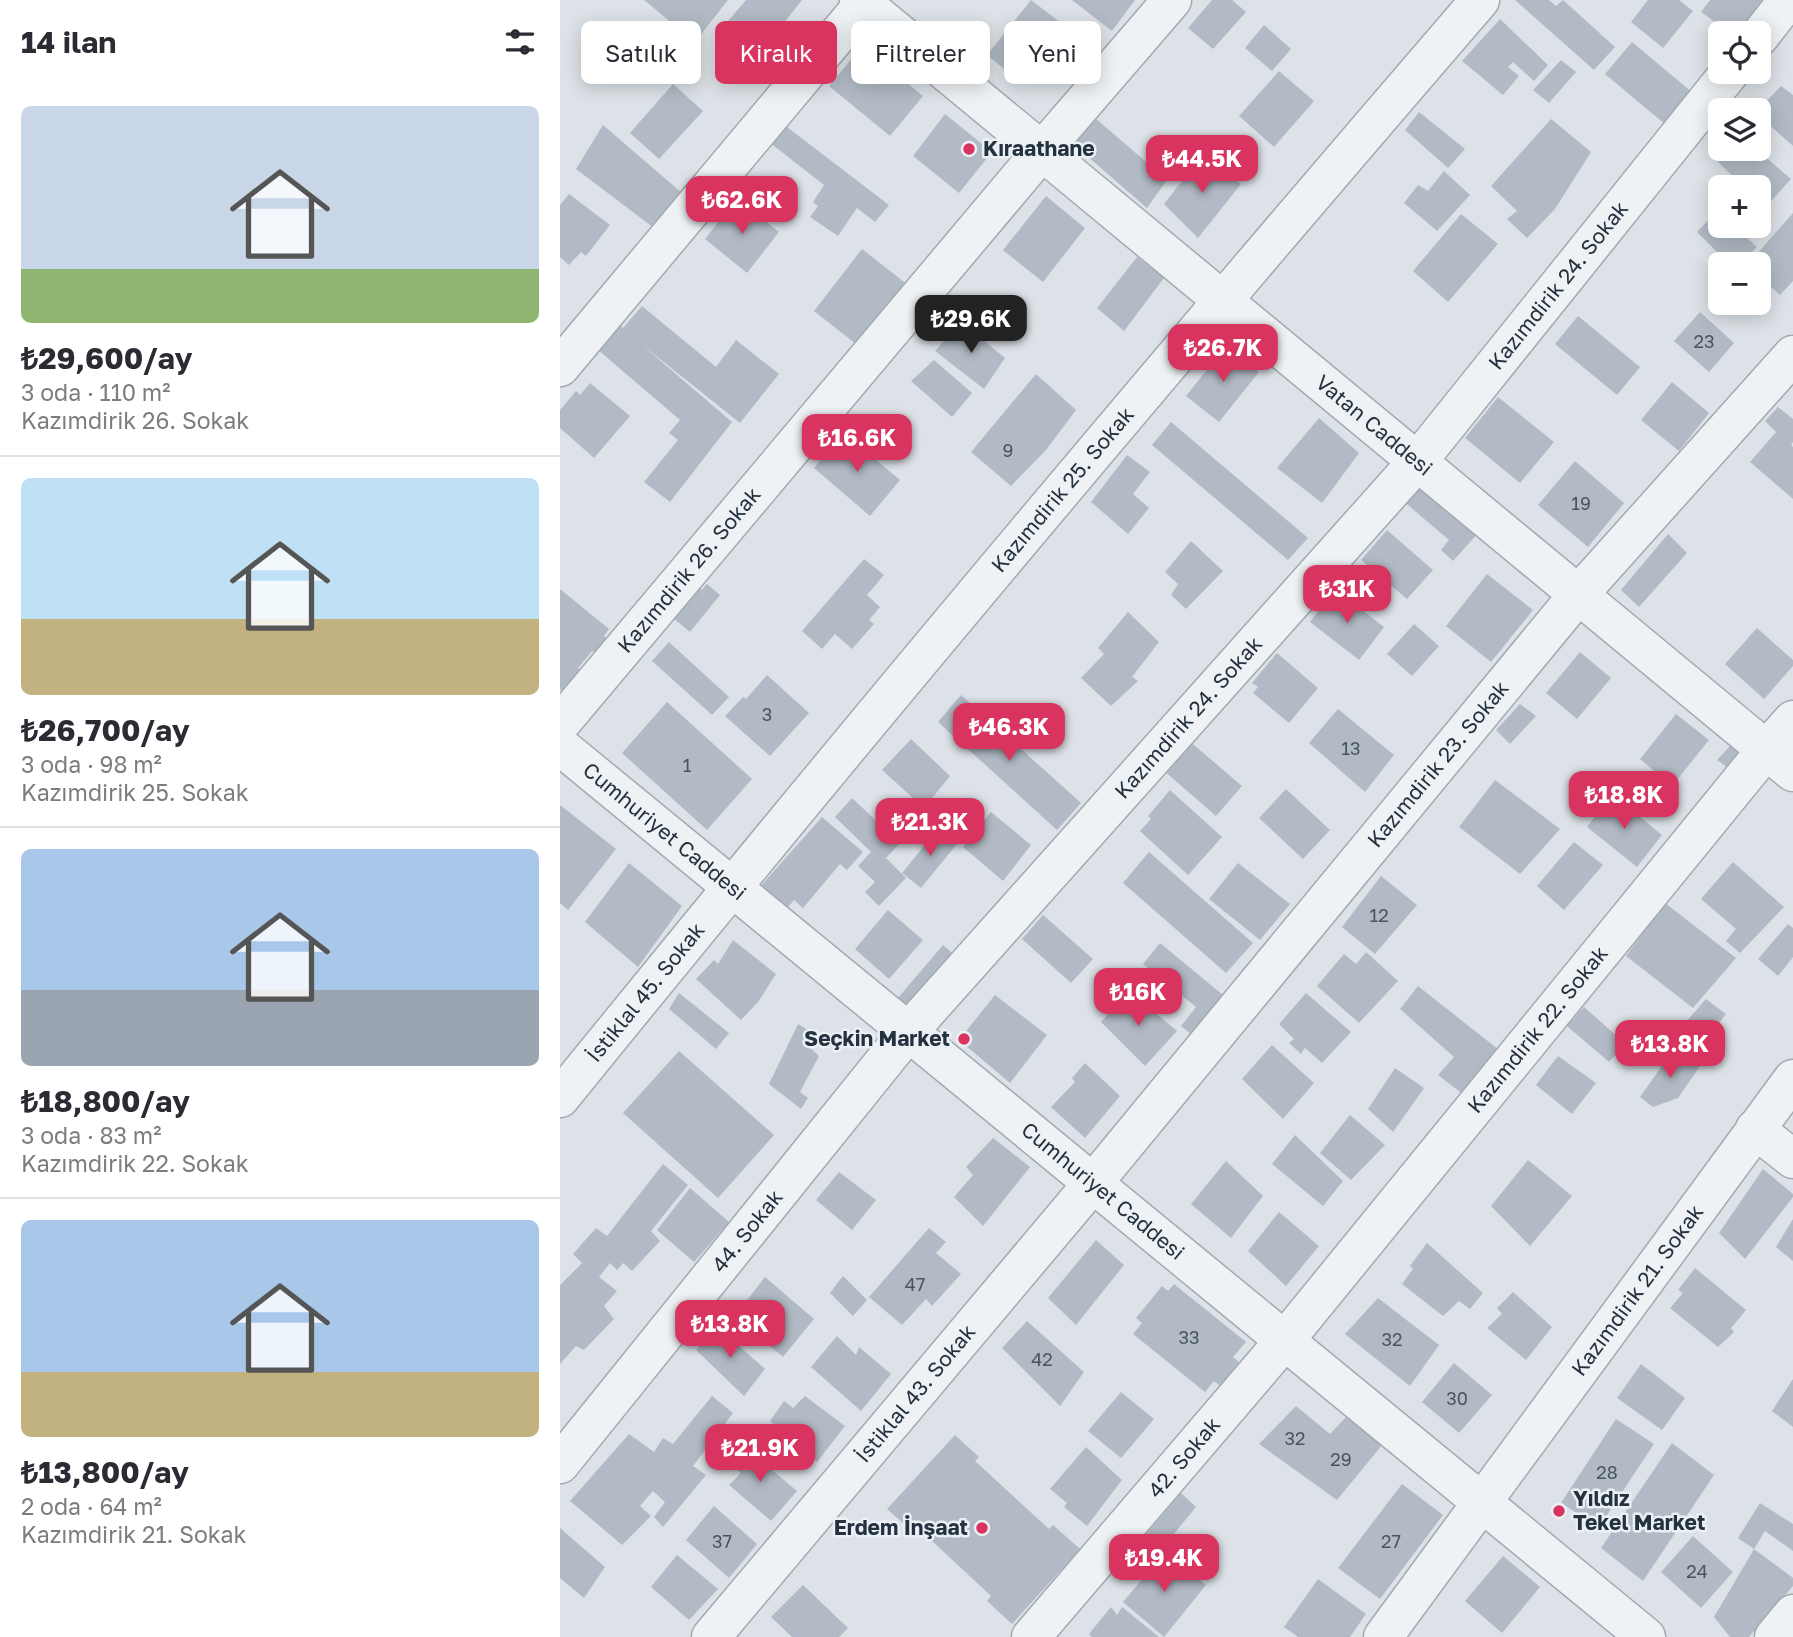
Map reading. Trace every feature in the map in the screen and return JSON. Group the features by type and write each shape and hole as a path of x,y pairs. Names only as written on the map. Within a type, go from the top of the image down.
{"street":[{"name":"Kazımdirik 26. Sokak","path":"560,723 1172,0"},
{"name":"Kazımdirik 25. Sokak","path":"732,886 1222,300 1480,0"},
{"path":"1771,22 1788,0"},
{"name":"Vatan Caddesi","path":"863,1 1779,761"},
{"path":"560,367 863,1"},
{"name":"Kazımdirik 24. Sokak","path":"908,1032 1417,462 1721,84"},
{"name":"Kazımdirik 23. Sokak","path":"1093,1183 1578,595 1793,355"},
{"name":"Kazımdirik 22. Sokak","path":"1285,1340 1779,761 1793,720"},
{"name":"Cumhuriyet Caddesi","path":"560,746 1646,1637"},
{"name":"İstiklal 45. Sokak","path":"560,1098 732,886"},
{"name":"44. Sokak","path":"560,1464 908,1032"},
{"name":"Kazımdirik 21. Sokak","path":"1383,1637 1793,1079"},
{"path":"1755,1129 1793,1159"},
{"name":"İstiklal 43. Sokak","path":"711,1637 1093,1183"},
{"name":"42. Sokak","path":"1031,1637 1285,1340"},
{"path":"1774,1637 1793,1614"}],"building":[{"path":"644,0 728,0 701,34 701,21 670,21"},
{"path":"746,0 802,0 785,21 728,21"},
{"path":"1031,0 1058,21 1014,21"},
{"path":"1072,0 1135,0 1112,31"},
{"path":"1212,0 1232,0 1246,12 1213,49 1188,28"},
{"path":"1515,0 1549,0 1556,6 1563,0 1615,47 1594,70"},
{"path":"1648,0 1679,0 1693,11 1663,48 1631,22"},
{"path":"1710,0 1762,0 1746,21 1713,21 1701,12"},
{"path":"1500,19 1548,65 1534,81 1513,62 1508,67 1519,76 1503,95 1462,61"},
{"path":"1264,25 1291,49 1272,71 1245,48"},
{"path":"1004,34 1004,69 990,57 990,51"},
{"path":"1632,42 1693,93 1666,125 1605,74"},
{"path":"851,59 851,84 908,84 923,96 890,136 829,86 837,84 837,76"},
{"path":"1561,60 1576,72 1549,103 1533,90"},
{"path":"1279,71 1314,101 1274,147 1239,116"},
{"path":"673,84 703,111 659,159 630,133"},
{"path":"1781,86 1793,95 1793,146 1771,127 1770,98"},
{"path":"1419,112 1465,149 1448,168 1405,130"},
{"path":"945,114 992,152 959,193 913,156"},
{"path":"1094,117 1167,180 1147,208 1072,143"},
{"path":"1551,119 1591,152 1555,209 1527,238 1507,219 1517,211 1491,186"},
{"path":"783,124 889,205 875,222 857,208 838,236 810,217 818,206 813,202 824,185 769,142"},
{"path":"603,125 682,193 654,228 576,169"},
{"path":"1203,154 1241,184 1198,238 1164,204"},
{"path":"1717,161 1770,161 1791,179 1771,201 1771,175 1732,175"},
{"path":"1444,171 1470,195 1437,231 1404,203 1418,185 1428,191"},
{"path":"569,194 610,225 586,256 581,252 569,265 560,257 560,205"},
{"path":"1046,196 1085,228 1043,282 1003,250"},
{"path":"737,198 779,232 747,273 705,239"},
{"path":"1793,213 1793,281 1780,295 1771,287 1771,252 1759,252"},
{"path":"1461,214 1498,244 1448,302 1413,271"},
{"path":"1708,220 1708,238 1747,238 1757,247 1752,252 1717,252 1697,232"},
{"path":"862,249 913,289 865,351 814,311"},
{"path":"1137,257 1164,278 1124,331 1097,308"},
{"path":"642,306 716,367 736,340 779,374 740,423 641,344 732,422 670,502 644,482 678,440 669,433 680,420 597,349 618,324 623,328"},
{"path":"1700,312 1734,343 1709,372 1674,341"},
{"path":"1578,316 1640,367 1617,395 1555,344"},
{"path":"961,322 1005,358 984,389 935,351"},
{"path":"1226,346 1259,372 1219,422 1186,396"},
{"path":"934,360 972,393 952,417 911,381"},
{"path":"1036,374 1076,410 1046,450 1011,486 971,452"},
{"path":"1672,382 1709,413 1679,451 1641,420"},
{"path":"590,383 630,416 594,458 560,428 560,410 576,391 580,395"},
{"path":"1498,397 1554,442 1520,483 1465,438"},
{"path":"1778,407 1793,419 1793,499 1750,462 1776,432 1765,421"},
{"path":"1319,418 1359,453 1322,503 1277,468"},
{"path":"1171,422 1308,538 1288,560 1152,445"},
{"path":"843,432 900,480 870,516 814,468"},
{"path":"1127,455 1150,472 1133,494 1149,508 1128,534 1091,502"},
{"path":"1575,461 1624,503 1588,547 1538,505"},
{"path":"1411,475 1480,531 1453,561 1441,550 1449,540 1395,494"},
{"path":"1387,530 1433,570 1407,599 1361,560"},
{"path":"1668,534 1687,553 1639,607 1621,590"},
{"path":"1191,541 1223,571 1186,609 1171,595 1178,584 1165,572"},
{"path":"864,559 884,575 867,595 880,607 869,620 874,624 852,649 835,634 822,649 802,631"},
{"path":"1487,574 1533,610 1491,662 1446,626"},
{"path":"707,584 720,595 690,632 673,618 699,587 702,590"},
{"path":"560,589 609,629 604,636 607,639 596,654 592,651 578,668 582,671 564,693 560,689"},
{"path":"1335,589 1384,627 1359,660 1310,622"},
{"path":"1128,612 1159,642 1132,677 1138,681 1111,706 1081,678 1104,654 1098,648"},
{"path":"1414,624 1439,646 1412,676 1387,654"},
{"path":"1757,628 1793,660 1793,666 1764,699 1725,664"},
{"path":"669,642 729,697 712,715 652,661"},
{"path":"1580,652 1611,678 1577,719 1546,693"},
{"path":"1277,653 1318,688 1289,723 1253,693 1258,687 1252,683"},
{"path":"767,675 809,713 770,756 725,716 743,697 746,699"},
{"path":"961,695 1081,803 1057,830 938,722"},
{"path":"667,702 752,779 707,830 622,753"},
{"path":"1520,704 1536,716 1510,744 1496,730"},
{"path":"1338,709 1394,755 1365,792 1309,743"},
{"path":"1676,714 1709,740 1672,786 1640,759"},
{"path":"911,739 950,776 924,808 882,770"},
{"path":"1188,740 1242,786 1216,816 1163,770"},
{"path":"1731,745 1748,758 1736,774 1717,760"},
{"path":"1495,780 1560,829 1520,874 1459,827"},
{"path":"1286,789 1330,830 1303,859 1259,818"},
{"path":"1170,790 1222,837 1188,875 1140,831 1151,819 1148,816"},
{"path":"1612,794 1662,835 1637,867 1587,827"},
{"path":"852,798 900,843 886,858 906,878 879,906 865,892 875,882 858,866 871,852 835,817"},
{"path":"560,805 616,849 568,910 560,903"},
{"path":"991,812 1031,845 1003,881 963,847"},
{"path":"822,817 863,852 847,870 840,864 803,908 794,900 783,913 757,890"},
{"path":"938,829 957,844 921,888 902,873"},
{"path":"1574,842 1603,865 1564,910 1537,886"},
{"path":"1149,852 1253,943 1226,973 1123,883"},
{"path":"1733,862 1784,907 1740,953 1726,941 1736,929 1701,899"},
{"path":"629,863 682,906 638,967 585,922"},
{"path":"1238,863 1290,904 1260,940 1209,899"},
{"path":"1381,876 1417,905 1375,954 1342,927"},
{"path":"1665,903 1736,958 1693,1008 1626,956"},
{"path":"888,910 923,940 889,979 855,949"},
{"path":"1043,915 1093,959 1071,983 1022,939"},
{"path":"1788,924 1793,928 1793,957 1778,976 1758,959"},
{"path":"733,940 776,974 758,1002 741,1020 696,979 714,960 718,964"},
{"path":"1160,943 1229,1000 1197,1039 1181,1026 1196,1007 1143,964"},
{"path":"943,945 959,959 913,1014 897,999"},
{"path":"1366,952 1398,981 1359,1023 1317,986 1344,954 1356,964"},
{"path":"1418,986 1499,1050 1464,1095 1438,1075 1454,1057 1400,1009"},
{"path":"1129,991 1177,1031 1145,1066 1101,1022"},
{"path":"679,993 729,1033 716,1049 669,1009"},
{"path":"1306,993 1351,1032 1322,1063 1305,1048 1301,1054 1289,1043 1294,1039 1279,1024"},
{"path":"995,995 1047,1035 1010,1083 959,1040"},
{"path":"1706,999 1726,1014 1706,1039 1686,1022"},
{"path":"1584,1007 1626,1044 1609,1062 1567,1026"},
{"path":"798,1024 811,1032 807,1045 819,1056 800,1092 808,1098 801,1109 769,1084"},
{"path":"1272,1045 1314,1083 1283,1119 1242,1079"},
{"path":"1673,1050 1700,1066 1678,1098 1653,1107 1640,1097"},
{"path":"679,1051 774,1135 718,1198 623,1113"},
{"path":"1558,1056 1596,1083 1572,1114 1536,1085"},
{"path":"1085,1063 1120,1096 1085,1138 1051,1107 1075,1082 1072,1078"},
{"path":"1395,1068 1424,1088 1393,1132 1368,1109"},
{"path":"1350,1115 1385,1145 1351,1180 1320,1153"},
{"path":"1295,1135 1343,1181 1323,1206 1272,1164"},
{"path":"993,1138 1030,1167 983,1226 954,1197 973,1175 966,1167"},
{"path":"1528,1160 1572,1196 1530,1246 1491,1206"},
{"path":"1226,1161 1263,1196 1231,1238 1191,1204"},
{"path":"663,1164 688,1185 651,1231 660,1241 632,1271 623,1263 617,1270 610,1263 599,1277 617,1291 604,1306 614,1319 584,1350 576,1346 560,1364 560,1285 582,1263 573,1254 596,1228 607,1236"},
{"path":"1763,1169 1793,1194 1793,1197 1745,1259 1719,1233"},
{"path":"839,1172 876,1200 852,1230 816,1200"},
{"path":"690,1188 729,1222 694,1262 657,1230"},
{"path":"1279,1212 1319,1246 1286,1286 1248,1251"},
{"path":"1793,1219 1793,1261 1776,1247"},
{"path":"929,1228 946,1242 936,1253 961,1274 932,1306 926,1299 902,1325 869,1297"},
{"path":"1096,1240 1124,1265 1076,1325 1048,1298"},
{"path":"1427,1243 1483,1293 1470,1309 1459,1301 1443,1316 1402,1284 1413,1269 1410,1266"},
{"path":"1695,1268 1746,1310 1731,1328 1734,1332 1718,1347 1670,1308 1683,1293 1678,1290"},
{"path":"843,1276 867,1300 853,1316 830,1293"},
{"path":"765,1277 814,1319 783,1357 734,1317"},
{"path":"1174,1284 1246,1342 1233,1357 1239,1362 1220,1386 1214,1381 1205,1392 1133,1334 1142,1323 1136,1318 1162,1286 1168,1291"},
{"path":"1513,1292 1552,1327 1526,1360 1487,1328 1502,1314 1497,1308"},
{"path":"1378,1298 1439,1345 1410,1386 1345,1334"},
{"path":"1027,1321 1084,1372 1060,1406 1002,1348"},
{"path":"715,1325 765,1369 744,1396 696,1350"},
{"path":"837,1336 856,1355 859,1347 891,1374 861,1411 811,1367"},
{"path":"1454,1363 1492,1395 1459,1433 1422,1402"},
{"path":"1641,1364 1685,1398 1662,1430 1617,1398"},
{"path":"1793,1379 1793,1427 1772,1411"},
{"path":"1121,1392 1154,1419 1121,1458 1088,1431"},
{"path":"712,1396 733,1413 693,1466 706,1475 663,1527 654,1517 665,1502 653,1491 640,1506 651,1516 622,1545 570,1501 629,1434 654,1452 663,1438 673,1444"},
{"path":"805,1396 845,1426 817,1462 770,1421 784,1401 793,1408"},
{"path":"1296,1406 1330,1434 1347,1416 1382,1445 1337,1500 1259,1444"},
{"path":"1616,1419 1654,1444 1599,1527 1561,1503"},
{"name":"Erdem İnşaat","path":"955,1435 979,1457 975,1461 1049,1529 1053,1525 1080,1549 1012,1624 987,1601 991,1596 916,1526 912,1531 887,1509"},
{"path":"1672,1443 1714,1475 1643,1581 1601,1548"},
{"path":"741,1444 797,1491 771,1521 729,1485 741,1473 729,1462"},
{"path":"1086,1447 1122,1480 1087,1526 1064,1507 1067,1503 1050,1489"},
{"path":"1402,1484 1443,1515 1380,1599 1338,1568"},
{"path":"1181,1493 1196,1507 1159,1552 1143,1538"},
{"path":"1760,1503 1793,1524 1793,1551 1765,1531 1754,1549 1738,1538"},
{"path":"714,1506 757,1544 729,1578 686,1540"},
{"path":"560,1528 605,1567 584,1598 560,1578"},
{"path":"1693,1536 1733,1572 1701,1608 1661,1572"},
{"path":"1754,1549 1793,1578 1793,1586 1749,1637 1730,1637 1714,1617"},
{"path":"1165,1552 1206,1585 1164,1637 1123,1602"},
{"path":"677,1555 718,1589 689,1620 651,1587"},
{"path":"1503,1556 1540,1587 1502,1633 1465,1601"},
{"path":"1318,1579 1366,1614 1350,1637 1298,1637 1284,1627"},
{"path":"803,1585 848,1628 839,1637 792,1637 771,1617"},
{"path":"1111,1607 1117,1615 1122,1607 1159,1637 1092,1637 1089,1634"}],"place":[{"name":"Kıraathane","path":"969,149"},
{"name":"Seçkin Market","path":"964,1039"},
{"name":"Yıldız Tekel Market","path":"1559,1511"},
{"name":"Erdem İnşaat","path":"982,1528"}]}
